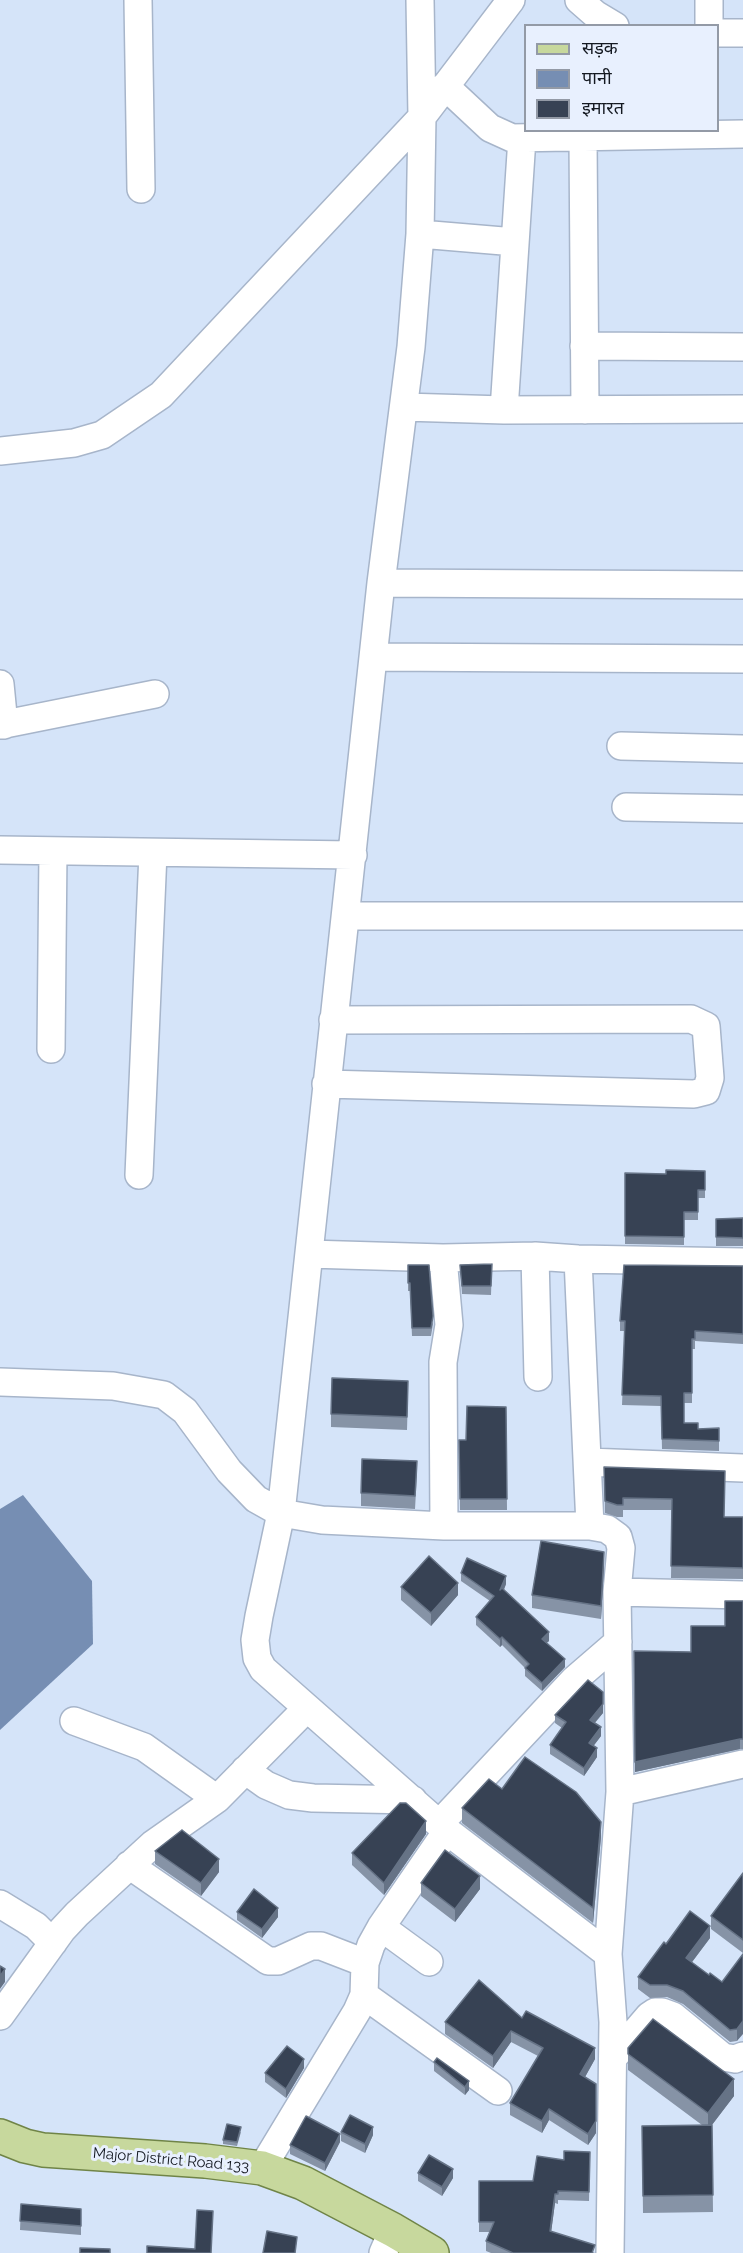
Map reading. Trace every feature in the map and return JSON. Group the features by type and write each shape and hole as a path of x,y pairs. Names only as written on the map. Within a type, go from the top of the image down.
{"main road":[{"name":"Major District Road 133","path":"0,2136 43,2150 205,2161 262,2168 303,2183 388,2241 432,2253"}],"street":[{"path":"138,0 141,189"},
{"path":"420,0 422,117 420,234 411,347 381,583 281,1513 255,1640 256,1658 263,1669 444,1827 608,1954"},
{"path":"0,451 74,443 102,435 161,395 422,117 511,0"},
{"path":"709,0 709,24"},
{"path":"719,33 743,33"},
{"path":"446,86 490,128 512,138 743,134"},
{"path":"504,410 522,138"},
{"path":"583,138 585,410"},
{"path":"420,234 515,242"},
{"path":"584,346 743,347"},
{"path":"404,407 504,410 743,409"},
{"path":"381,583 743,585"},
{"path":"374,657 743,659"},
{"path":"0,684 2,725 155,694"},
{"path":"621,746 743,749"},
{"path":"626,807 743,809"},
{"path":"0,850 353,855"},
{"path":"51,1049 53,851"},
{"path":"139,1174 153,853"},
{"path":"346,916 743,916"},
{"path":"326,1084 694,1094 706,1091 710,1078 706,1026 691,1019 333,1020"},
{"path":"309,1254 443,1258 535,1256 743,1262"},
{"path":"535,1256 538,1377"},
{"path":"443,1258 449,1325 443,1362 444,1526"},
{"path":"578,1259 590,1526"},
{"path":"0,1382 113,1386 164,1395 185,1411 229,1471 256,1499 281,1513 321,1520 444,1526 590,1526 607,1529 618,1537 621,1548 617,1592 620,1792 608,1954 612,1985 614,2058 610,2253"},
{"path":"588,1462 743,1468"},
{"path":"617,1592 743,1595"},
{"path":"262,2168 357,2011 364,1995 365,1964 371,1945 444,1827 574,1680 618,1642"},
{"path":"0,2016 77,1914 153,1844 217,1799 307,1708"},
{"path":"74,1721 144,1747 217,1799"},
{"path":"620,1792 743,1764"},
{"path":"245,1770 266,1785 289,1795 313,1798 413,1800"},
{"path":"129,1864 268,1961 278,1961 311,1946 321,1946 365,1964"},
{"path":"0,1904 36,1926 53,1943"},
{"path":"381,1927 429,1962"},
{"path":"364,1995 498,2091"},
{"path":"614,2058 649,2016 655,2012 673,2016 723,2057 735,2059 743,2056"}],"water":[{"path":"23,1495 92,1581 93,1644 0,1730 0,1509"}],"building":[{"path":"666,1170 705,1171 705,1190 698,1190 698,1212 684,1212 684,1237 625,1236 625,1173 666,1174"},
{"path":"743,1218 743,1238 716,1237 716,1219"},
{"path":"492,1264 491,1286 462,1286 460,1265"},
{"path":"408,1265 429,1265 433,1316 431,1328 412,1328"},
{"path":"624,1265 743,1266 743,1334 695,1331 695,1339 692,1339 692,1393 684,1393 684,1423 698,1423 698,1429 719,1428 719,1441 662,1439 661,1396 622,1395 625,1321 620,1321"},
{"path":"332,1378 408,1381 407,1417 331,1414"},
{"path":"467,1406 506,1407 507,1499 460,1499 459,1440 466,1440"},
{"path":"362,1459 417,1461 415,1496 361,1493"},
{"path":"604,1467 725,1471 724,1517 743,1517 743,1568 671,1566 672,1499 623,1498 623,1505 605,1501"},
{"path":"541,1541 604,1552 601,1606 532,1595"},
{"path":"429,1556 458,1583 431,1613 401,1587"},
{"path":"467,1558 506,1576 500,1590 502,1588 549,1632 542,1639 565,1659 542,1683 525,1668 529,1664 502,1637 500,1639 476,1617 494,1596 461,1573"},
{"path":"725,1601 743,1601 743,1739 635,1762 634,1651 691,1652 691,1626 725,1626"},
{"path":"588,1680 603,1692 603,1704 590,1720 601,1727 589,1743 597,1748 584,1768 550,1745 566,1722 555,1715"},
{"path":"525,1757 576,1792 601,1822 593,1908 462,1808 489,1779 502,1789"},
{"path":"400,1803 406,1803 426,1821 384,1883 352,1853"},
{"path":"182,1830 219,1859 201,1883 155,1851"},
{"path":"445,1850 480,1876 455,1909 421,1883"},
{"path":"743,1873 743,1940 711,1916"},
{"path":"254,1889 278,1908 262,1929 237,1912"},
{"path":"690,1911 710,1926 686,1958 722,1982 743,1954 743,2021 737,2029 730,2030 683,1991 667,1985 650,1985 638,1977"},
{"path":"0,1966 5,1969 0,1976"},
{"path":"479,1980 522,2018 526,2011 595,2048 580,2074 596,2084 596,2121 588,2134 549,2109 542,2121 510,2103 543,2048 511,2031 493,2056 445,2022"},
{"path":"653,2019 734,2079 708,2113 628,2054 628,2048"},
{"path":"287,2046 304,2059 286,2089 265,2073"},
{"path":"437,2058 469,2081 465,2087 434,2062"},
{"path":"350,2115 373,2127 365,2144 341,2132"},
{"path":"306,2116 340,2134 325,2163 290,2145"},
{"path":"227,2124 241,2127 237,2142 223,2140"},
{"path":"712,2125 713,2195 643,2196 642,2126"},
{"path":"564,2151 590,2152 589,2192 558,2191 558,2194 555,2194 550,2231 595,2245 592,2253 513,2253 486,2241 494,2222 479,2222 479,2181 533,2181 537,2156 564,2160"},
{"path":"429,2155 453,2169 442,2187 418,2173"},
{"path":"21,2204 81,2209 81,2226 20,2221"},
{"path":"197,2210 213,2211 211,2253 147,2253 147,2246 195,2249"},
{"path":"267,2231 297,2237 295,2253 263,2253"},
{"path":"80,2248 110,2249 110,2253 80,2253"}]}
